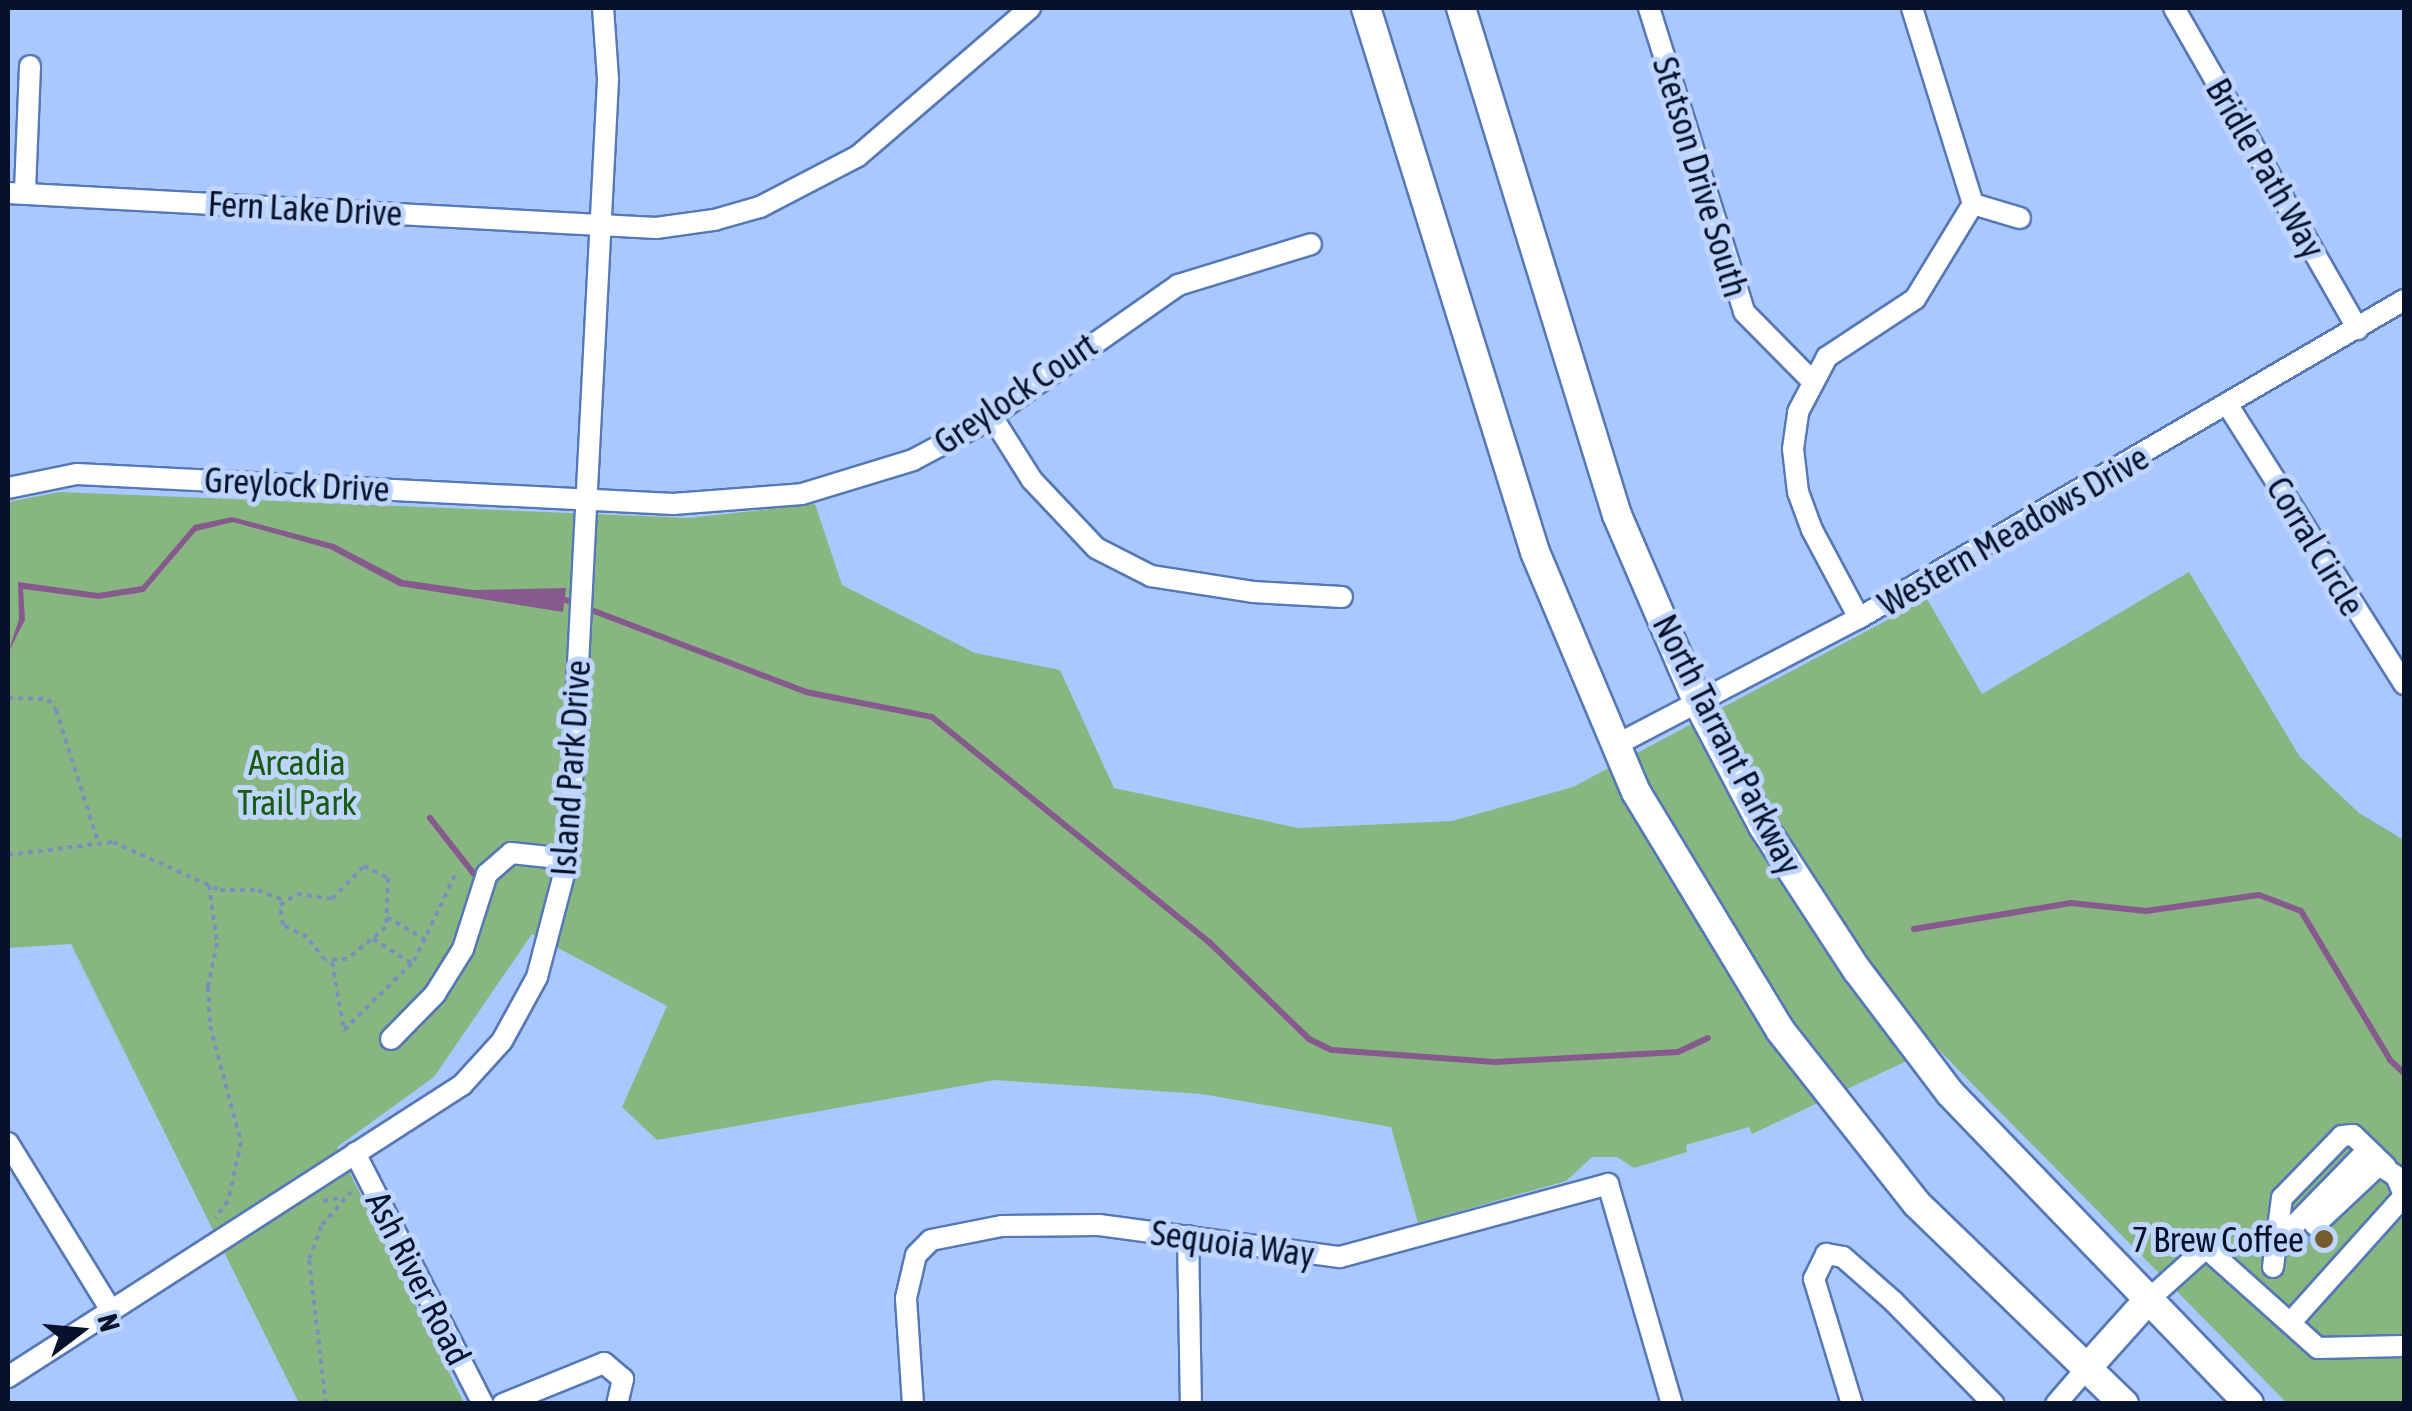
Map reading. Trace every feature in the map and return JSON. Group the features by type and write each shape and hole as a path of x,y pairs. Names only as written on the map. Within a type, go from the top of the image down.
{"main road":[{"path":"1366,8 1535,552 1614,746 1674,860 1780,1030 1917,1204 2124,1404"},
{"name":"North Tarrant Parkway","path":"1461,8 1617,515 1698,702 1762,826 1857,970 1950,1092 2250,1404"},
{"path":"2088,1368 2148,1300"}],"street":[{"name":"Island Park Drive","path":"8,1377 462,1085 502,1041 537,976 568,859 602,226 608,79 603,8"},
{"name":"Fern Lake Drive","path":"16,192 602,226 656,228 714,220 793,191 858,156 1030,8"},
{"name":"Stetson Drive South","path":"1649,8 1744,312 1811,380"},
{"path":"1859,618 1798,492 1793,449 1811,380 1827,357 1915,300 1973,204 1912,8"},
{"name":"Bridle Path Way","path":"2174,8 2358,329"},
{"path":"16,192 30,66"},
{"path":"1973,204 2020,218"},
{"name":"Greylock Court","path":"587,498 673,504 802,494 913,460 991,415 1162,294 1311,244"},
{"name":"Western Meadows Drive","path":"1614,746 1859,618 2230,406 2404,300"},
{"name":"Corral Circle","path":"2230,406 2404,684"},
{"path":"991,415 1060,516 1096,548 1151,576 1342,597"},
{"name":"Greylock Drive","path":"8,488 96,474 587,498"},
{"path":"391,1039 434,994 462,949 487,874 511,853 568,859"},
{"path":"8,1143 110,1308"},
{"name":"Ash River Road","path":"355,1153 482,1404"},
{"path":"2291,1322 2404,1196 2374,1155"},
{"path":"2315,1225 2373,1167 2374,1155"},
{"path":"2273,1268 2276,1235 2362,1156 2374,1155"},
{"name":"Sequoia Way","path":"913,1404 906,1298 916,1255 932,1240 1002,1226 1099,1226 1340,1257 1608,1184 1672,1404"},
{"path":"1188,1236 1191,1404"},
{"path":"2253,1288 2296,1244"},
{"path":"2148,1300 2206,1248 2318,1348 2404,1346"},
{"path":"1852,1404 1814,1279 1826,1254 1843,1257 1893,1301 1986,1401"},
{"path":"503,1404 604,1363 622,1379 618,1404"},
{"path":"2056,1404 2088,1368"}],"path":[{"path":"8,698 48,699 56,710 98,842"},
{"path":"8,855 98,842 126,848 209,885 282,900 297,894 332,899 353,871 371,866 390,885 383,933 347,959 332,962"},
{"path":"282,900 283,925 332,962 344,1030 412,964 427,940 456,873"},
{"path":"209,885 217,942 208,987 210,1026 241,1142 228,1202 211,1222"},
{"path":"388,917 427,940"},
{"path":"373,939 412,964"},
{"path":"326,1404 309,1259 339,1200 369,1180"}],"green space":[{"name":"Arcadia Trail Park","path":"60,492 689,518 815,504 842,585 975,653 1060,670 1114,788 1298,828 1452,821 1573,787 1927,599 1982,694 2189,572 2300,757 2359,813 2404,840 2404,1403 2287,1403 1936,1047 1752,1134 1749,1127 1686,1145 1687,1152 1634,1168 1617,1157 1592,1157 1566,1181 1418,1223 1391,1127 1202,1094 995,1080 657,1140 622,1107 667,1006 532,934 434,1077 337,1147 464,1403 299,1403 71,944 8,948 8,502"}],"shaded area":[{"path":"232,517 334,544 403,580 473,590 566,588 563,612 399,586 330,549 233,522 196,531 144,592 98,599 23,589 25,620 8,653 19,619 18,582 98,593 142,586 194,525"}],"waterway":[{"path":"560,598 806,692 932,717 1209,942 1309,1039 1332,1050 1495,1062 1678,1052 1708,1038"},
{"path":"430,818 474,874"},
{"path":"1914,929 2071,903 2146,911 2259,895 2301,911 2390,1060 2404,1073"}],"tunnel":[{"path":"2296,1244 2315,1225"}],"place":[{"name":"7 Brew Coffee","path":"2324,1239"}]}
